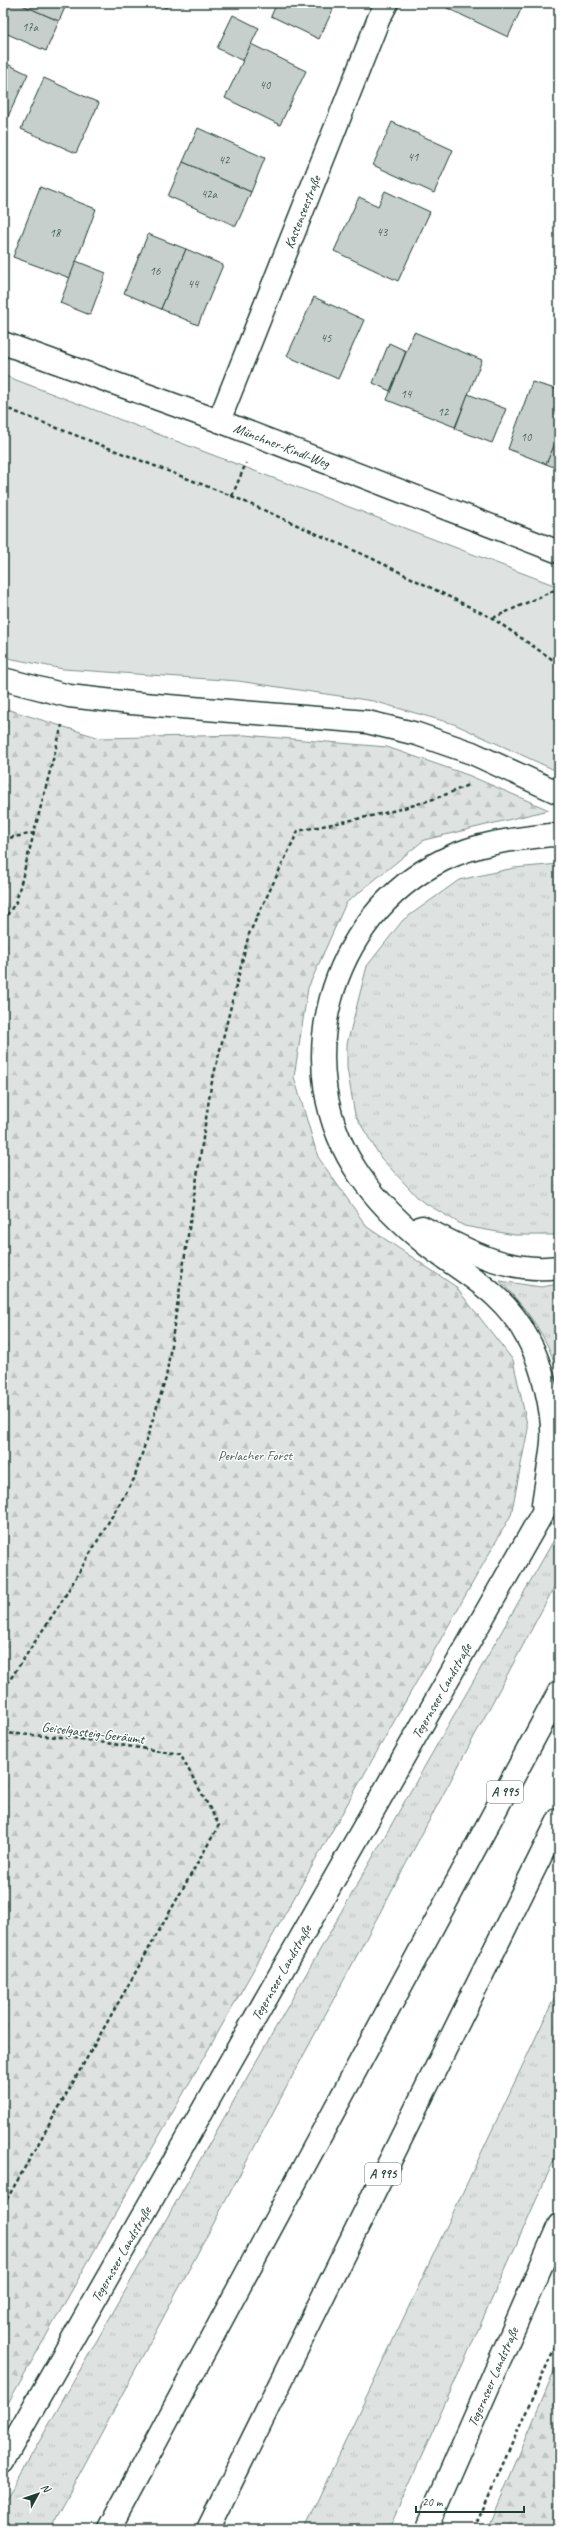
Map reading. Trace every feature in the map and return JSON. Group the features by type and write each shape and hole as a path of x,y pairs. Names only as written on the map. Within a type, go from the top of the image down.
{"main road":[{"name":"Kastenseestraße","path":"219,421 376,26 388,3"},
{"name":"Münchner-Kindl-Weg","path":"3,343 219,421 559,552"},
{"path":"3,679 69,696 131,703 367,722 417,734 506,768 559,793"},
{"path":"542,1514 552,1440 544,1374 528,1338 508,1309 481,1282 429,1246 389,1211 359,1176 336,1132 325,1090 322,1057 326,1011 354,943 384,903 412,880 443,860 494,841 551,835 559,836"},
{"path":"389,1211 482,1258 521,1268 559,1267"},
{"name":"Tegernseer Landstraße","path":"3,2461 559,1484"},
{"name":"A 995","path":"109,2529 559,1692"},
{"name":"A 995","path":"208,2529 559,1819"},
{"name":"Tegernseer Landstraße","path":"426,2529 559,2225"}],"path":[{"path":"3,407 232,496 371,558 492,618 559,664"},
{"path":"492,618 559,588"},
{"path":"3,921 16,902 69,696"},
{"path":"3,1690 62,1601 134,1478 166,1378 211,1086 249,934 298,830 373,816 445,796 506,768"},
{"path":"3,839 34,833"},
{"name":"Geiselgasteig-Geräumt","path":"3,1733 73,1738 180,1754 219,1825 3,2206"},
{"path":"474,2529 559,2338"}],"green space":[{"path":"3,375 559,587 559,772 454,724 373,701 238,681 63,669 3,657"},
{"name":"Perlacher Forst","path":"3,708 100,738 245,735 387,747 468,775 549,810 424,840 346,903 308,988 294,1077 318,1157 367,1227 455,1286 513,1360 528,1429 511,1515 3,2412"},
{"path":"559,864 559,1235 515,1235 464,1226 420,1200 381,1158 355,1115 347,1068 347,1044 367,966 403,920 459,880 514,868"},
{"path":"500,1281 541,1287 559,1284 559,1377 549,1349 536,1325"},
{"path":"559,1531 559,1578 50,2529 3,2529 3,2505"},
{"path":"559,1988 559,2149 389,2529 304,2529"},
{"path":"559,2359 559,2529 488,2529"}],"building":[{"path":"3,3 18,3 59,21 46,51 3,32"},
{"path":"18,3 67,3 59,21"},
{"path":"156,3 169,3 166,8"},
{"path":"277,3 336,3 319,39 271,16"},
{"path":"449,3 524,3 508,37 447,8"},
{"path":"233,15 259,28 243,61 217,48"},
{"path":"251,44 306,71 280,125 225,98"},
{"path":"3,62 28,74 5,123 3,122"},
{"path":"44,78 99,103 76,153 21,129"},
{"path":"392,122 453,150 434,193 373,165"},
{"path":"198,128 265,158 251,192 183,162"},
{"path":"183,162 251,192 236,226 168,196"},
{"path":"40,187 96,209 70,278 13,257"},
{"path":"385,191 430,212 398,281 334,251 359,197 378,206"},
{"path":"148,234 186,249 161,309 124,293"},
{"path":"186,249 223,265 198,325 161,309"},
{"path":"76,261 106,273 90,315 60,303"},
{"path":"314,297 364,320 338,379 287,356"},
{"path":"414,332 482,360 455,427 387,400"},
{"path":"389,343 406,351 390,391 373,383"},
{"path":"532,382 559,390 559,435 546,464 508,449"},
{"path":"468,394 506,409 492,443 455,429"},
{"path":"559,435 559,469 546,464"}]}
